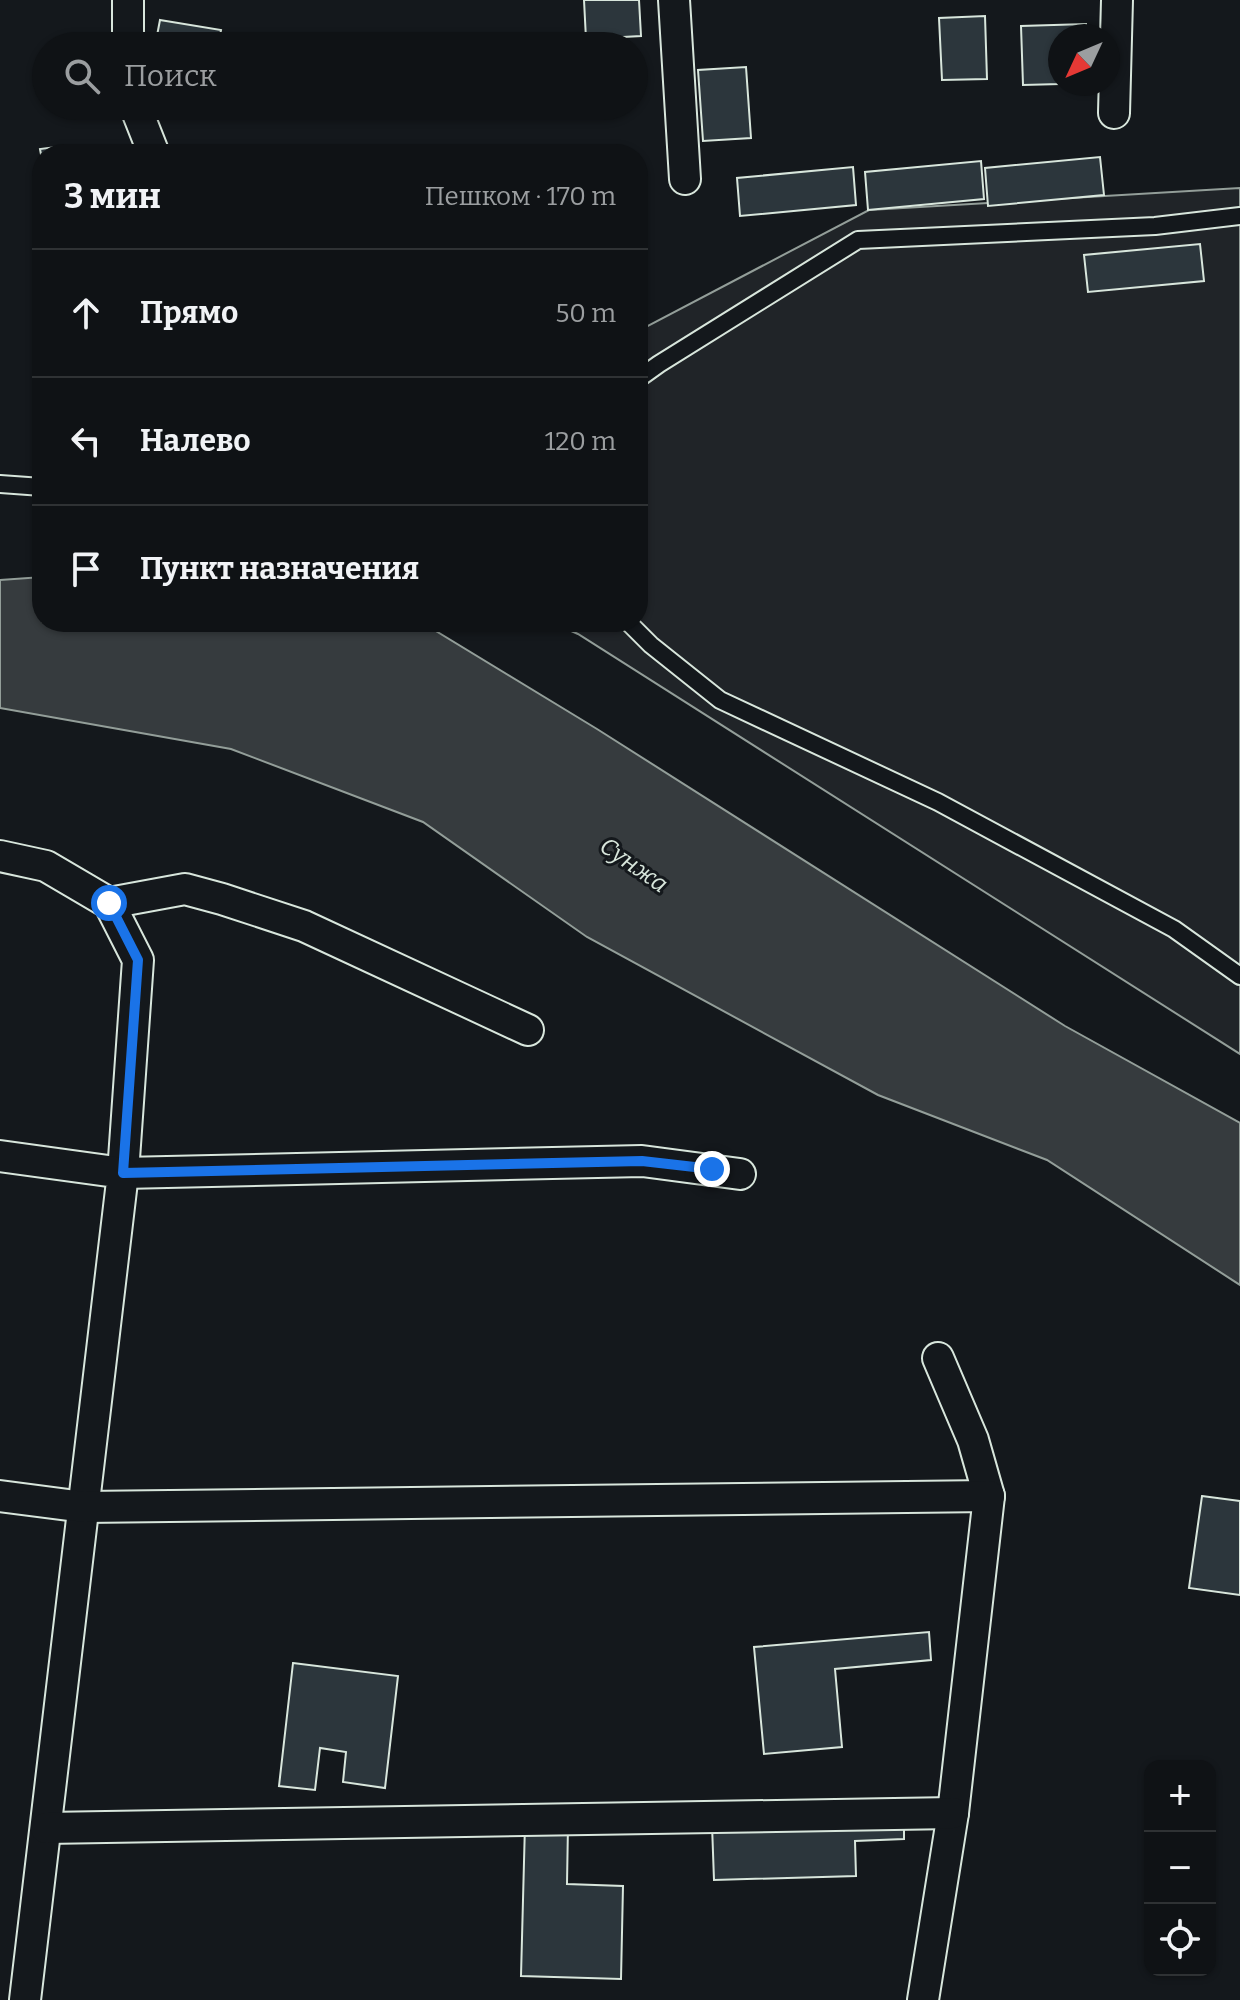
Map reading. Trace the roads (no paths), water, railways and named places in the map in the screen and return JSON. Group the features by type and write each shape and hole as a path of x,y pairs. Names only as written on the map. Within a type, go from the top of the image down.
{"street":[{"path":"128,0 128,32"},
{"path":"674,0 685,179"},
{"path":"1114,113 1117,0"},
{"path":"141,120 150,144"},
{"path":"0,856 46,866 109,903 138,960 123,1173 25,2000"},
{"path":"109,903 185,889 222,899 304,926 528,1030"},
{"path":"0,1156 123,1173 642,1161 740,1174"},
{"path":"923,2000 953,1813 989,1496 973,1440 938,1358"},
{"path":"0,1496 84,1507 989,1496"},
{"path":"46,1828 953,1813"}],"lane":[{"path":"648,372 858,240 1155,226 1240,216"},
{"path":"0,484 32,486"},
{"path":"638,632 720,700 952,809 1174,929 1240,976"}],"water":[{"name":"Сунжа","path":"32,578 32,632 437,632 597,729 1065,1026 1240,1123 1240,1285 1047,1160 878,1095 587,937 423,822 231,749 0,708 0,580"}]}
